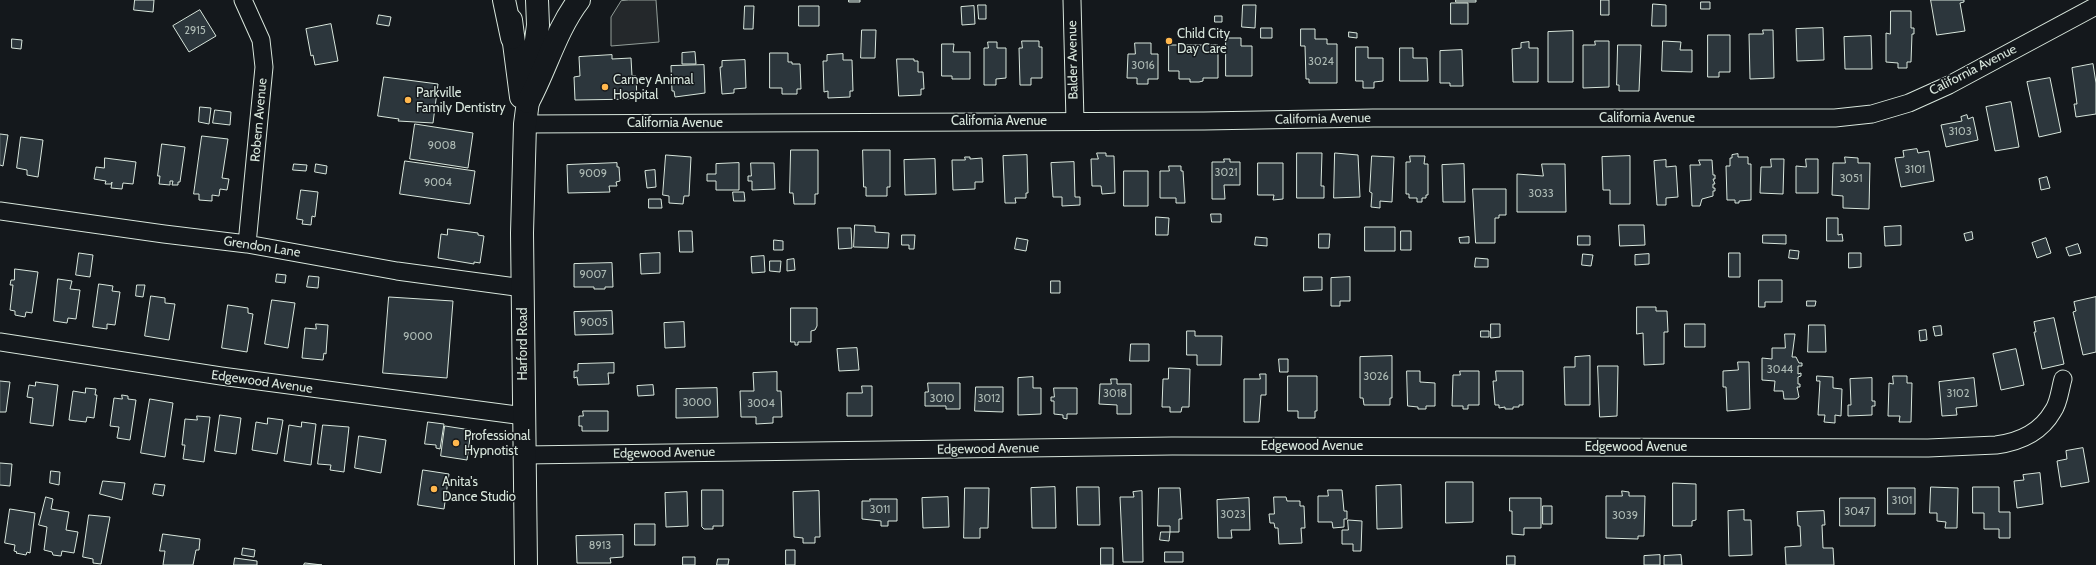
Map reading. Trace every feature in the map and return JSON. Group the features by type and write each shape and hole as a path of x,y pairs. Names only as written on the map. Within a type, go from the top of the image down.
{"main road":[{"path":"504,0 512,38"},
{"name":"Harford Road","path":"510,0 512,38 525,124"},
{"name":"Harford Road","path":"526,565 522,233 525,124 538,25 537,0"},
{"path":"528,102 539,81 568,14 579,0"}],"street":[{"name":"Robern Avenue","path":"243,0 260,40 264,67 246,244"},
{"name":"Balder Avenue","path":"1072,0 1075,121"},
{"name":"California Avenue","path":"525,124 1373,118 1835,118 1872,114 1909,103 1949,85 2096,6"},
{"name":"Grendon Lane","path":"0,211 246,244 397,271 523,288"},
{"name":"Edgewood Avenue","path":"0,342 236,378 524,416"},
{"name":"Edgewood Avenue","path":"524,455 1172,446 1928,448 1996,445 2023,438 2042,426 2054,411 2063,379"}],"shaded area":[{"path":"656,0 659,42 611,46 611,17 621,1"}],"building":[{"path":"135,0 154,0 153,12 134,10"},
{"path":"849,0 860,0 860,2 849,2"},
{"path":"1456,0 1476,0 1476,2 1456,2"},
{"path":"1601,0 1609,0 1609,15 1601,15"},
{"path":"1931,0 1964,0 1964,2 1960,3 1965,31 1937,35"},
{"path":"1701,2 1710,2 1710,9 1701,9"},
{"path":"1451,3 1468,3 1468,24 1451,24"},
{"path":"1653,4 1666,5 1666,26 1652,26"},
{"path":"978,5 986,5 986,19 979,19"},
{"path":"1243,5 1256,5 1255,28 1242,27"},
{"path":"745,6 754,6 753,29 744,29"},
{"path":"799,6 819,6 819,26 799,26"},
{"path":"974,6 975,24 962,25 961,7"},
{"path":"200,10 216,36 189,52 173,26"},
{"path":"1891,11 1911,11 1911,28 1914,28 1914,34 1912,34 1911,62 1907,62 1907,68 1898,68 1898,63 1886,62 1886,33 1890,34"},
{"path":"379,15 391,17 389,26 377,24"},
{"path":"1215,16 1222,16 1222,22 1215,22"},
{"path":"331,24 338,61 315,65 313,55 311,56 306,29"},
{"path":"1261,28 1272,28 1272,38 1261,38"},
{"path":"1823,28 1824,60 1797,61 1796,29"},
{"path":"1301,29 1315,29 1315,39 1327,39 1327,44 1337,44 1337,83 1309,83 1309,79 1306,79 1305,46 1301,46"},
{"path":"862,30 876,30 875,58 861,58"},
{"path":"1763,30 1773,30 1774,78 1750,79 1749,34 1763,34"},
{"path":"1573,31 1573,82 1548,82 1548,32"},
{"path":"1349,32 1357,33 1357,38 1349,37"},
{"path":"1708,35 1730,35 1730,72 1719,72 1719,77 1708,77"},
{"path":"1871,36 1872,69 1845,69 1844,37"},
{"path":"1226,38 1241,38 1241,46 1252,46 1252,76 1226,76"},
{"path":"12,39 22,40 21,49 12,48"},
{"path":"1022,41 1039,41 1039,47 1042,47 1042,78 1031,78 1031,85 1020,85 1019,48 1022,48"},
{"path":"1595,41 1609,41 1609,87 1583,88 1583,45 1595,45"},
{"path":"1663,41 1681,42 1680,50 1692,50 1692,72 1662,71"},
{"path":"988,42 997,42 997,48 1006,48 1006,78 996,79 996,85 984,85 984,48 988,48"},
{"path":"1529,42 1529,48 1538,48 1538,82 1513,82 1512,49 1521,48 1521,43"},
{"path":"1135,43 1151,43 1151,54 1158,54 1158,79 1148,79 1148,84 1137,84 1137,78 1127,78 1128,54 1135,54"},
{"path":"942,44 954,44 953,52 970,52 970,79 952,79 952,76 942,76"},
{"path":"1169,45 1218,45 1218,78 1203,78 1203,81 1199,82 1190,82 1190,79 1179,79 1179,71 1169,71"},
{"path":"1618,45 1641,45 1639,91 1619,91 1619,85 1617,85"},
{"path":"1356,47 1368,47 1368,58 1383,58 1383,81 1374,82 1374,88 1363,88 1363,81 1356,81"},
{"path":"1400,48 1413,48 1413,58 1427,58 1428,81 1400,81"},
{"path":"1462,50 1463,86 1450,86 1450,83 1440,83 1440,51"},
{"path":"695,52 696,64 682,64 682,53"},
{"path":"770,53 788,53 788,62 792,62 792,64 800,64 801,89 797,89 797,94 782,94 782,88 770,88"},
{"path":"843,54 843,60 852,60 853,91 850,91 850,97 828,98 828,91 824,92 823,61 827,61 827,55"},
{"name":"Carney Animal Hospital","path":"612,55 612,59 631,58 632,76 636,76 637,99 575,100 574,77 580,76 579,57"},
{"path":"897,59 914,59 914,61 918,61 918,72 923,72 924,89 921,89 921,95 899,96"},
{"path":"745,60 746,88 734,89 734,93 722,94 720,67 722,67 722,61"},
{"path":"2093,64 2096,83 2096,114 2076,117 2074,104 2077,104 2072,68"},
{"path":"704,65 705,93 675,97 674,91 672,91 671,66"},
{"name":"Parkville Family Dentistry","path":"384,77 438,84 433,123 398,121 399,119 378,116"},
{"path":"2050,78 2061,132 2039,137 2027,82"},
{"path":"2011,102 2019,147 1995,151 1986,107"},
{"path":"200,107 211,108 209,124 199,122"},
{"path":"215,110 231,112 230,125 213,123"},
{"path":"1967,115 1968,119 1973,117 1978,140 1946,147 1941,125 1962,121 1961,117"},
{"path":"415,124 473,133 468,168 410,159"},
{"path":"0,134 8,135 3,166 0,165"},
{"path":"202,136 228,139 222,178 229,179 227,190 220,189 219,196 212,195 212,201 199,200 199,194 194,194"},
{"path":"21,137 43,140 38,177 27,175 27,170 17,168"},
{"path":"162,144 185,147 180,182 178,182 178,185 172,185 173,181 170,181 170,185 159,184 160,176 158,176"},
{"path":"1917,149 1918,153 1929,151 1934,181 1901,187 1895,158 1904,157 1903,151"},
{"path":"791,150 818,150 818,194 815,194 815,204 794,204 793,193 790,193"},
{"path":"863,150 890,150 890,187 887,187 887,196 866,196 866,187 864,187"},
{"path":"1097,153 1106,153 1106,156 1114,156 1115,193 1102,194 1101,186 1092,186 1091,159 1098,159"},
{"path":"1297,153 1322,153 1321,186 1324,186 1324,198 1297,198"},
{"path":"1335,153 1358,155 1360,197 1334,198"},
{"path":"1738,154 1738,157 1748,157 1748,164 1751,164 1751,200 1739,201 1739,203 1735,203 1735,200 1727,200 1726,166 1730,166 1730,158 1732,158 1732,155"},
{"path":"666,155 691,157 689,196 684,196 683,204 669,203 669,196 663,195"},
{"path":"1027,155 1028,193 1026,193 1026,198 1015,198 1016,203 1005,203 1003,156"},
{"path":"1372,156 1394,157 1392,202 1380,201 1380,208 1371,207 1372,193 1370,192"},
{"path":"1410,156 1425,156 1424,164 1428,164 1428,195 1426,195 1426,198 1422,198 1422,202 1417,202 1417,198 1409,198 1409,194 1406,194 1406,162 1410,162"},
{"path":"1630,156 1630,204 1610,204 1610,190 1603,190 1602,157"},
{"path":"965,157 970,157 970,159 982,158 983,182 975,182 975,189 953,190 952,160 965,160"},
{"path":"1845,157 1858,158 1858,163 1870,163 1869,209 1843,208 1843,196 1832,195 1833,163 1845,163"},
{"path":"105,158 136,162 133,184 123,183 122,189 111,188 112,182 111,184 105,184 106,181 94,179 96,167 104,168"},
{"path":"935,159 936,194 905,195 904,160"},
{"path":"1224,159 1230,159 1230,162 1240,162 1240,185 1224,185 1225,199 1212,199 1212,162 1224,162"},
{"path":"1771,159 1784,159 1783,194 1760,193 1761,167 1771,167"},
{"path":"1806,159 1818,159 1818,193 1796,193 1796,166 1806,167"},
{"path":"1666,160 1666,167 1676,166 1678,197 1666,198 1666,205 1657,205 1654,161"},
{"path":"1699,160 1712,160 1713,175 1715,175 1715,179 1713,179 1715,184 1713,184 1713,188 1715,188 1715,191 1713,191 1713,196 1702,199 1700,206 1692,206 1690,165 1700,165"},
{"path":"405,161 475,171 470,204 400,194"},
{"path":"1074,162 1075,197 1080,197 1080,205 1062,206 1062,197 1053,197 1051,163"},
{"path":"617,163 617,167 619,167 620,181 616,182 617,186 609,186 610,192 568,193 567,165"},
{"path":"739,163 739,190 716,190 716,181 707,181 707,174 716,174 716,164"},
{"path":"751,163 774,163 775,189 752,190 752,181 748,181 748,176 751,176"},
{"path":"1258,163 1283,163 1283,199 1273,200 1274,195 1258,195"},
{"path":"294,164 307,165 306,171 293,170"},
{"path":"316,164 327,166 326,174 315,172"},
{"path":"1464,164 1465,202 1443,202 1442,165"},
{"path":"1542,164 1565,164 1566,212 1517,212 1517,174 1543,176"},
{"path":"1169,166 1181,166 1181,171 1183,171 1185,203 1176,203 1176,198 1160,198 1160,171 1169,171"},
{"path":"655,170 656,187 647,188 645,171"},
{"path":"1124,171 1148,171 1148,206 1124,206"},
{"path":"2047,177 2050,188 2041,190 2039,179"},
{"path":"1473,189 1506,189 1506,215 1499,215 1499,218 1495,218 1495,243 1476,243"},
{"path":"301,190 318,192 315,217 312,216 311,225 302,224 303,220 297,219"},
{"path":"733,192 744,192 745,201 734,201"},
{"path":"649,199 661,199 662,208 649,208"},
{"path":"1211,214 1221,214 1221,222 1212,222"},
{"path":"1156,217 1169,218 1168,235 1156,235"},
{"path":"1827,218 1838,218 1838,235 1842,234 1843,241 1827,241"},
{"path":"855,225 875,226 875,232 889,233 888,248 854,247"},
{"path":"1619,225 1644,225 1645,245 1620,246"},
{"path":"1901,226 1901,245 1885,246 1884,227"},
{"path":"1365,227 1395,227 1395,251 1365,251"},
{"path":"838,228 851,228 852,248 839,249"},
{"path":"448,229 478,233 478,235 484,236 480,263 474,262 474,264 438,258 441,234 447,235"},
{"path":"679,231 692,231 693,252 680,252"},
{"path":"1401,231 1411,231 1411,250 1401,250"},
{"path":"1972,232 1973,239 1966,241 1964,234"},
{"path":"1319,234 1330,234 1329,248 1319,248"},
{"path":"902,235 915,235 914,249 909,249 909,245 902,245"},
{"path":"1763,235 1786,235 1786,244 1763,243"},
{"path":"1578,236 1590,236 1590,245 1578,245"},
{"path":"1256,237 1267,238 1267,246 1255,245"},
{"path":"1469,237 1469,243 1460,243 1459,238"},
{"path":"1017,238 1028,240 1026,251 1015,249"},
{"path":"2046,238 2051,253 2037,258 2032,243"},
{"path":"774,240 783,241 783,250 774,250"},
{"path":"2078,244 2081,253 2069,256 2066,248"},
{"path":"1790,250 1799,251 1798,259 1789,258"},
{"path":"79,253 93,255 90,277 76,275"},
{"path":"660,253 660,273 641,274 640,254"},
{"path":"1729,253 1740,253 1740,277 1729,277"},
{"path":"1849,253 1861,253 1861,267 1849,268"},
{"path":"1583,254 1593,255 1591,266 1582,265"},
{"path":"1649,254 1649,264 1635,265 1635,255"},
{"path":"764,256 765,272 752,273 751,257"},
{"path":"1476,258 1488,259 1488,267 1475,267"},
{"path":"794,259 795,270 787,271 787,260"},
{"path":"770,261 781,261 780,272 770,271"},
{"path":"612,263 613,287 594,289 594,287 574,287 574,264"},
{"path":"15,269 38,272 32,313 26,312 25,317 15,315 15,311 10,310 13,285 10,285 11,280 14,280"},
{"path":"277,274 286,275 285,283 276,282"},
{"path":"309,276 319,277 318,288 307,287"},
{"path":"1304,277 1322,277 1322,290 1304,291"},
{"path":"1350,277 1350,301 1340,301 1340,306 1331,306 1331,278"},
{"path":"58,279 72,281 70,289 80,290 76,319 68,318 67,323 54,321"},
{"path":"1759,280 1782,280 1782,302 1765,302 1765,307 1759,307"},
{"path":"1051,281 1060,281 1060,293 1051,293"},
{"path":"99,284 113,286 112,291 120,292 115,325 107,324 107,329 93,327"},
{"path":"137,285 145,285 143,297 136,296"},
{"path":"151,296 165,298 165,303 175,304 169,340 145,336"},
{"path":"389,297 453,301 447,378 383,373"},
{"path":"2096,297 2096,352 2083,355 2073,312 2076,311 2074,302"},
{"path":"272,300 295,303 288,348 265,344"},
{"path":"1807,301 1816,301 1815,306 1807,306"},
{"path":"228,305 248,308 248,313 253,314 247,352 222,348"},
{"path":"1637,307 1656,307 1656,311 1667,311 1668,332 1664,332 1664,364 1644,365 1643,333 1637,334"},
{"path":"791,308 817,308 817,326 815,330 811,331 811,342 798,342 798,345 795,345 795,342 791,342"},
{"path":"612,311 613,334 575,335 574,312"},
{"path":"2054,318 2064,364 2042,369 2034,332 2036,332 2034,322"},
{"path":"684,322 685,347 665,348 664,323"},
{"path":"316,324 328,325 326,354 324,353 323,360 302,358 305,328 316,329"},
{"path":"1491,324 1500,324 1500,337 1491,338"},
{"path":"1685,324 1705,324 1705,347 1685,347"},
{"path":"1809,325 1825,325 1826,352 1808,352"},
{"path":"1941,326 1942,335 1935,336 1933,327"},
{"path":"1926,330 1927,340 1920,341 1919,331"},
{"path":"1187,331 1195,331 1195,336 1222,336 1221,365 1197,365 1197,355 1187,355"},
{"path":"1481,331 1489,331 1489,337 1481,337"},
{"path":"1785,334 1795,334 1792,357 1796,357 1799,363 1802,363 1802,366 1798,366 1798,374 1801,373 1801,376 1798,377 1798,384 1800,384 1800,387 1797,387 1799,397 1796,399 1784,399 1783,391 1774,391 1775,381 1762,380 1762,358 1772,359 1772,348 1785,348"},
{"path":"1131,344 1149,344 1149,361 1130,361"},
{"path":"857,348 859,370 839,371 837,349"},
{"path":"2016,349 2024,385 2001,390 1993,354"},
{"path":"1392,356 1392,398 1390,398 1390,405 1364,405 1363,398 1360,398 1360,357"},
{"path":"1590,356 1590,405 1565,405 1564,367 1575,367 1575,357"},
{"path":"1279,359 1288,359 1288,372 1280,372"},
{"path":"1738,362 1749,362 1750,409 1727,411 1726,387 1723,387 1723,371 1738,370"},
{"path":"614,363 614,373 608,373 609,384 578,385 577,377 574,378 574,371 578,371 578,364"},
{"path":"1598,366 1618,366 1617,416 1600,417"},
{"path":"1169,368 1190,369 1189,407 1182,407 1181,412 1170,412 1170,407 1162,407 1163,379 1168,379"},
{"path":"1407,371 1420,371 1420,382 1435,383 1435,406 1426,406 1426,409 1418,409 1418,407 1408,406"},
{"path":"1460,371 1479,371 1479,405 1468,405 1468,409 1463,409 1463,406 1452,406 1453,375 1460,375"},
{"path":"1496,371 1523,371 1523,405 1513,407 1513,409 1505,409 1505,407 1499,408 1499,405 1495,405 1493,381 1496,381"},
{"path":"777,372 777,391 781,391 782,417 773,417 773,423 756,424 756,417 741,417 740,391 754,391 753,373"},
{"path":"1260,374 1266,374 1266,395 1261,395 1259,422 1244,422 1244,379 1260,379"},
{"path":"1288,376 1317,376 1317,411 1315,411 1315,418 1298,418 1298,411 1288,411"},
{"path":"1817,376 1833,377 1833,388 1842,389 1841,416 1835,415 1835,423 1824,422 1825,415 1818,415 1820,381 1817,381"},
{"path":"1893,376 1907,376 1907,383 1912,383 1911,422 1899,422 1900,416 1888,416 1889,383 1893,384"},
{"path":"1033,377 1033,388 1041,388 1041,414 1018,415 1018,378"},
{"path":"1872,378 1872,401 1875,401 1875,406 1872,406 1872,415 1848,416 1848,405 1851,405 1850,379"},
{"path":"1974,378 1977,406 1956,408 1957,415 1942,416 1939,382"},
{"path":"1111,379 1117,379 1117,384 1131,384 1131,414 1117,414 1117,405 1099,404 1100,384 1111,384"},
{"path":"0,381 10,382 6,412 0,412"},
{"path":"36,382 58,385 53,426 30,423 33,398 27,397 29,385 35,386"},
{"path":"928,383 960,383 960,409 946,409 946,406 925,406 925,392 928,392"},
{"path":"653,385 654,395 638,396 637,386"},
{"path":"862,386 872,386 872,416 847,416 847,393 862,393"},
{"path":"976,387 1003,387 1003,412 975,411"},
{"path":"86,388 96,389 95,395 97,395 94,418 87,417 86,422 69,420 73,391 85,393"},
{"path":"717,388 718,417 676,418 676,389"},
{"path":"1054,388 1077,388 1077,414 1067,414 1067,419 1063,418 1063,415 1054,414 1054,401 1051,401 1051,397 1054,397"},
{"path":"122,395 128,396 128,399 136,400 130,440 117,438 119,427 110,426 114,398 122,399"},
{"path":"150,399 173,403 165,457 141,453"},
{"path":"583,411 608,411 608,431 582,431 582,426 579,426 579,416 583,416"},
{"path":"220,415 241,418 236,454 215,451"},
{"path":"197,416 210,417 204,462 183,459 185,445 182,445 185,419 197,420"},
{"path":"268,418 283,420 277,454 252,450 256,422 267,424"},
{"path":"302,422 316,424 311,465 284,461 289,425 301,427"},
{"path":"428,422 444,424 440,449 436,448 436,445 425,444"},
{"path":"323,425 349,427 344,472 330,470 331,465 318,464"},
{"name":"Professional Hypnotist","path":"445,426 471,430 467,460 441,456"},
{"path":"359,436 386,440 381,473 355,468"},
{"path":"2083,448 2089,482 2061,487 2057,461 2067,459 2066,451"},
{"path":"0,463 12,464 10,486 0,485"},
{"name":"Anita's Dance Studio","path":"423,470 449,474 444,509 418,505"},
{"path":"51,471 60,472 59,485 50,483"},
{"path":"2040,473 2043,504 2017,508 2014,481 2024,480 2023,475"},
{"path":"103,481 125,483 122,500 100,494"},
{"path":"1446,482 1473,482 1473,522 1446,523"},
{"path":"1673,483 1696,484 1696,520 1692,521 1692,526 1673,526"},
{"path":"155,484 165,485 163,496 153,494"},
{"path":"1401,485 1402,528 1377,529 1376,486"},
{"path":"1055,487 1056,528 1032,528 1031,488"},
{"path":"1077,487 1099,487 1100,525 1078,525"},
{"path":"1931,487 1958,488 1957,528 1945,528 1946,522 1937,521 1937,513 1930,513"},
{"path":"1973,487 1999,487 1999,512 2010,512 2010,538 1999,538 1999,529 1984,529 1984,513 1973,513"},
{"path":"965,488 989,488 988,528 980,528 980,538 964,538"},
{"path":"1159,488 1180,488 1182,519 1179,519 1179,532 1170,532 1170,526 1158,526"},
{"path":"1888,488 1915,488 1915,514 1888,514"},
{"path":"702,490 723,490 723,526 713,526 713,529 704,529 702,527"},
{"path":"1328,490 1342,490 1344,511 1347,511 1347,519 1344,519 1344,527 1333,528 1332,522 1318,522 1318,496 1328,496"},
{"path":"819,491 820,537 815,537 815,543 803,543 803,538 794,537 793,492"},
{"path":"1142,491 1143,562 1123,562 1120,497 1134,497 1133,492"},
{"path":"1622,491 1629,492 1629,496 1645,496 1644,536 1638,536 1638,539 1606,538 1606,496 1622,496"},
{"path":"687,492 688,526 666,527 665,493"},
{"path":"46,497 53,499 51,509 69,512 66,530 78,532 74,553 62,551 61,556 53,555 52,552 44,550 47,527 39,525"},
{"path":"948,497 949,527 923,528 922,498"},
{"path":"1274,497 1286,497 1287,501 1300,501 1300,506 1304,506 1305,528 1301,528 1302,543 1279,544 1278,528 1275,528 1274,523 1270,523 1269,514 1274,514"},
{"path":"1249,498 1250,530 1231,530 1232,538 1218,538 1217,500"},
{"path":"1510,498 1541,498 1541,528 1524,528 1524,535 1512,534 1512,511 1510,511"},
{"path":"1840,498 1875,498 1875,526 1840,526"},
{"path":"870,499 897,499 897,521 888,521 888,526 881,526 881,521 862,519 862,501 870,501"},
{"path":"1543,506 1552,506 1552,524 1543,524"},
{"path":"10,509 35,513 30,553 27,552 26,555 16,553 17,552 14,551 15,545 5,543"},
{"path":"1744,510 1744,520 1751,520 1752,555 1729,556 1728,511"},
{"path":"1824,511 1825,525 1822,525 1823,548 1833,548 1834,565 1786,565 1785,547 1801,546 1800,526 1798,526 1797,512"},
{"path":"89,515 110,517 101,564 93,563 93,559 83,557"},
{"path":"1348,520 1362,521 1361,551 1353,551 1353,544 1342,544 1342,530 1348,530"},
{"path":"635,524 655,524 655,545 635,545"},
{"path":"1161,532 1170,532 1169,541 1160,540"},
{"path":"163,534 200,539 199,550 196,550 193,565 163,565 165,551 160,551"},
{"path":"623,535 623,557 610,558 611,563 577,563 576,536"},
{"path":"243,548 255,550 254,557 242,555"},
{"path":"1101,548 1113,548 1113,565 1101,565"},
{"path":"786,550 795,550 795,565 786,565"},
{"path":"1165,552 1183,552 1183,562 1165,562"},
{"path":"1660,555 1660,565 1644,565 1644,556"},
{"path":"1681,555 1682,565 1664,565 1664,556"},
{"path":"1507,556 1515,556 1515,565 1507,565"},
{"path":"683,557 695,557 695,565 683,565"},
{"path":"235,558 257,561 257,565 234,565"},
{"path":"718,559 729,559 728,565 717,565"},
{"path":"305,563 322,565 304,565"}],"place":[{"name":"Child City Day Care","path":"1169,41"},
{"name":"Carney Animal Hospital","path":"605,87"},
{"name":"Parkville Family Dentistry","path":"408,100"},
{"name":"Professional Hypnotist","path":"456,443"},
{"name":"Anita's Dance Studio","path":"434,489"}]}
